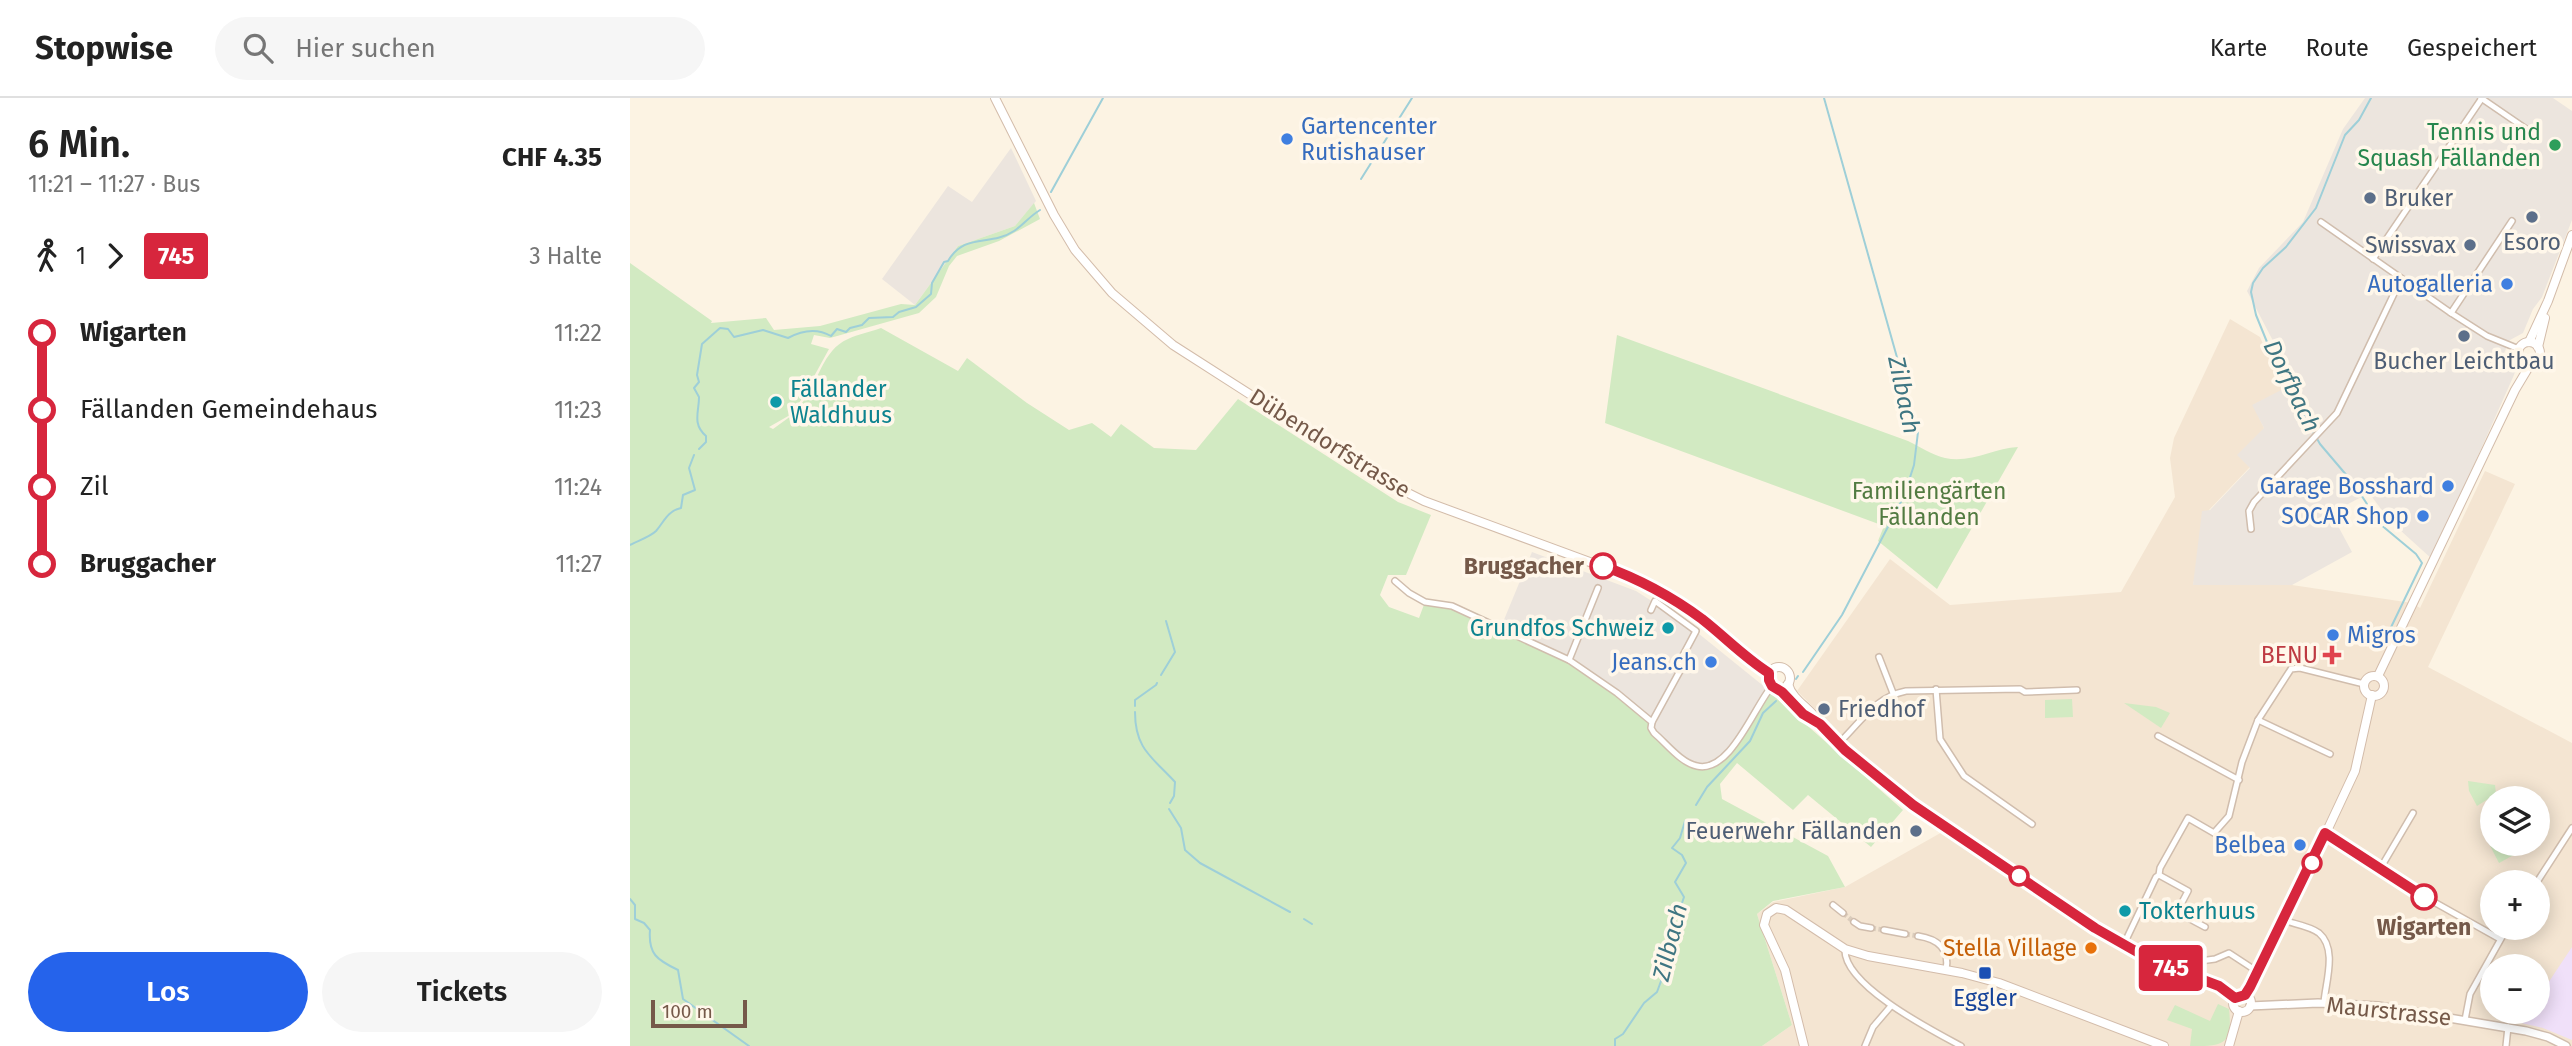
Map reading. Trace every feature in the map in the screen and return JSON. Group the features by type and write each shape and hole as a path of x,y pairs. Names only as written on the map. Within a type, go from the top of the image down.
{"main road":[{"name":"Dübendorfstrasse","path":"995,98 1048,204 1089,269 1133,313 1173,345 1390,484 1424,501 1631,576 1667,594 1704,620 1752,663 1769,673 1776,668 1784,669 1790,676 1788,684 1793,695 1820,724"},
{"path":"2529,342 2548,302 2572,234"},
{"path":"2526,363 2539,359 2538,347 2548,302"},
{"path":"2526,363 2518,355 2519,349 2529,342 2538,347"},
{"path":"2378,677 2526,363"},
{"path":"1769,673 1769,680 1775,688 1788,684"},
{"path":"2371,676 2378,677 2383,682 2383,689 2379,694 2372,695 2365,690 2364,684 2371,676"},
{"name":"Dübendorfstrasse","path":"1775,688 1803,714 1861,757 1865,765 1913,805 2004,864 2056,902 2153,961 2219,986 2235,998"},
{"path":"2245,995 2249,998 2250,1006 2246,1011 2239,1011 2233,1004 2235,998 2245,995 2258,972 2357,764 2372,695"},
{"path":"1804,1046 1785,970 1765,928 1765,917 1772,909 1783,909 1845,949 1860,955 1947,970 1999,983 2164,1046"},
{"path":"2229,1046 2239,1011"}],"street":[{"path":"2373,259 2482,98 2535,135"},
{"path":"2451,313 2512,221"},
{"path":"2321,222 2451,313 2487,335 2519,349"},
{"path":"2251,528 2249,511 2254,502 2337,413 2401,279"},
{"path":"1395,581 1425,602 1452,606 1569,660 1617,692 1652,722"},
{"path":"1569,660 1598,588"},
{"path":"1650,610 1655,601 1696,631 1680,661 1681,669 1651,727 1654,733 1686,762 1697,767 1709,767 1720,762 1775,688"},
{"path":"1879,657 1893,693"},
{"path":"2124,944 2156,877 2159,876 2160,868 2188,818 2214,833 2229,816 2242,762 2258,720 2291,669 2300,668 2364,684"},
{"path":"1937,689 1940,739 1964,776 2032,824"},
{"path":"1839,739 1871,707 1893,693 1937,689 2020,689 2025,692 2077,690"},
{"path":"2258,720 2330,754"},
{"path":"2158,736 2239,780"},
{"path":"2380,869 2413,813"},
{"path":"2545,870 2572,828"},
{"path":"2325,833 2409,888 2480,928"},
{"path":"2159,876 2188,891 2177,912 2205,927"},
{"path":"1833,905 1843,913"},
{"path":"2283,920 2312,929 2325,940 2329,963 2324,1003"},
{"path":"1854,922 1871,928"},
{"path":"1884,930 1905,934"},
{"path":"1918,936 1931,938 1943,947 1948,957 1947,970"},
{"path":"2465,1020 2470,994 2499,940"},
{"path":"1845,949 1847,962 1870,988 1891,1006 1961,1046"},
{"path":"2187,974 2193,962 2214,960 2229,953 2258,972"},
{"name":"Maurstrasse","path":"2250,1006 2324,1003 2387,1006 2508,1027 2548,1037 2566,1046"},
{"path":"1865,1046 1873,1027 1891,1006"},
{"path":"2506,1046 2508,1027"}],"shaded area":[{"path":"2365,98 2553,98 2572,111 2572,220 2542,297 2533,309 2523,333 2510,340 2504,353 2514,360 2514,375 2432,559 2390,521 2369,493 2331,513 2352,552 2292,585 2193,585 2202,511 2210,510 2250,468 2237,455 2264,428 2252,405 2295,383 2247,291 2259,268 2303,222 2343,129"},
{"path":"1011,148 1036,201 1015,226 958,246 915,305 882,279 948,186 972,202"},
{"path":"2230,319 2260,337 2283,390 2253,405 2264,428 2250,467 2209,510 2193,585 2292,585 2412,603 2420,608 2485,471 2515,484 2428,667 2572,743 2572,1046 1762,1046 1792,1025 1757,914 1773,902 1845,887 1951,827 1903,795 1797,691 1890,559 1950,605 2121,592 2175,497 2170,458 2174,438"},
{"path":"1532,552 1636,591 1683,621 1766,688 1753,716 1720,762 1697,767 1501,627"},
{"path":"2572,947 2572,1040 2525,1024 2550,1024 2550,980"}],"green space":[{"path":"1034,203 1040,219 999,241 957,256 949,266 936,297 919,313 830,338 814,335 811,344 829,349 790,415 769,427 773,429 802,408 802,403 826,359 839,344 881,328 958,371 967,358 1027,403 1069,430 1092,423 1111,437 1121,424 1154,448 1196,450 1238,399 1398,502 1431,515 1406,575 1388,575 1380,595 1389,607 1419,618 1425,602 1452,606 1569,660 1652,722 1651,728 1687,762 1697,767 1720,762 1768,691 1903,810 1871,847 1808,795 1793,810 1737,763 1720,784 1722,799 1828,856 1845,887 1773,901 1757,914 1792,1025 1762,1046 630,1046 630,263 712,321 711,323 766,318 774,330 820,326 901,304 915,305 958,246 1015,226"},
{"name":"Familiengärten Fällanden","path":"1617,335 1908,441 1945,458 1964,459 2018,447 1937,589 1878,541 1884,526 1605,423"},
{"path":"2072,699 2073,717 2045,718 2045,700"},
{"path":"2124,703 2156,707 2170,713 2161,728"},
{"path":"2468,781 2495,785 2480,786 2480,804 2477,806 2469,791"},
{"path":"2495,856 2512,856 2499,863"},
{"path":"2218,1004 2229,1009 2230,1021 2227,1037 2218,1044 2190,1046 2192,1029 2167,1020 2175,1005 2210,1021"}],"waterway":[{"path":"1051,192 1103,98"},
{"path":"1361,179 1412,98"},
{"name":"Zilbach","path":"1803,672 1842,615 1904,496 1914,465 1918,432 1824,98"},
{"name":"Dorfbach","path":"2371,98 2359,120 2345,135 2316,208 2286,247 2263,268 2253,283 2251,292 2256,315 2280,374 2320,444 2354,484 2380,524 2416,554 2422,563 2381,648"},
{"path":"699,449 706,442 706,436 699,427 699,397 694,388 699,382 697,375 702,344 720,328 728,329 734,337 763,330 788,338 809,331 831,336 837,329 846,332 862,325 869,318 893,317 899,312 916,307 931,294 932,283 944,262 962,246 1005,236 1040,210"},
{"path":"630,545 656,531 669,514 681,508 683,495 695,490 689,468 694,455"},
{"path":"1161,675 1175,652 1166,621"},
{"path":"1135,706 1135,700 1157,683"},
{"name":"Zilbach","path":"1696,805 1707,787 1750,741 1763,713 1776,701"},
{"path":"1135,712 1142,744 1152,759 1175,782 1174,796 1170,803"},
{"path":"1169,809 1181,828 1185,850 1200,863 1290,912"},
{"name":"Zilbach","path":"1615,1046 1615,1039 1623,1034 1644,1003 1657,992 1664,973 1664,960 1669,952 1672,914 1684,897 1675,882 1686,863 1682,855 1672,848 1680,838 1685,821"},
{"path":"630,899 635,905 635,919 650,930 652,951 664,963 678,970 683,999 749,1046"},
{"path":"1304,919 1312,924"}],"tunnel":[{"path":"1843,913 1854,922"},
{"path":"1871,928 1884,930"},
{"path":"1905,934 1918,936"}],"bus line":[{"name":"745","path":"1603,566 1667,594 1704,620 1752,663 1769,673 1770,684 1782,692 1803,714 1820,724 1845,750 1913,805 2095,928 2153,961 2219,986 2235,998 2245,995 2250,987 2325,833 2424,897"}],"place":[{"name":"Gartencenter Rutishauser","path":"1287,139"},
{"name":"Tennis und Squash Fällanden","path":"2555,145"},
{"name":"Bruker","path":"2370,198"},
{"name":"Esoro","path":"2532,217"},
{"name":"Swissvax","path":"2470,245"},
{"name":"Autogalleria","path":"2507,284"},
{"name":"Bucher Leichtbau","path":"2464,336"},
{"name":"Fällander Waldhuus","path":"776,402"},
{"name":"Garage Bosshard","path":"2448,486"},
{"name":"SOCAR Shop","path":"2423,516"},
{"name":"Bruggacher","path":"1603,566"},
{"name":"Grundfos Schweiz","path":"1668,628"},
{"name":"Migros","path":"2333,635"},
{"name":"BENU","path":"2332,655"},
{"name":"Jeans.ch","path":"1711,662"},
{"name":"Friedhof","path":"1824,709"},
{"name":"Feuerwehr Fällanden","path":"1916,831"},
{"name":"Belbea","path":"2300,845"},
{"name":"Wigarten","path":"2424,897"},
{"name":"Tokterhuus","path":"2125,911"},
{"name":"Stella Village","path":"2091,948"},
{"name":"Eggler","path":"1985,973"}]}
